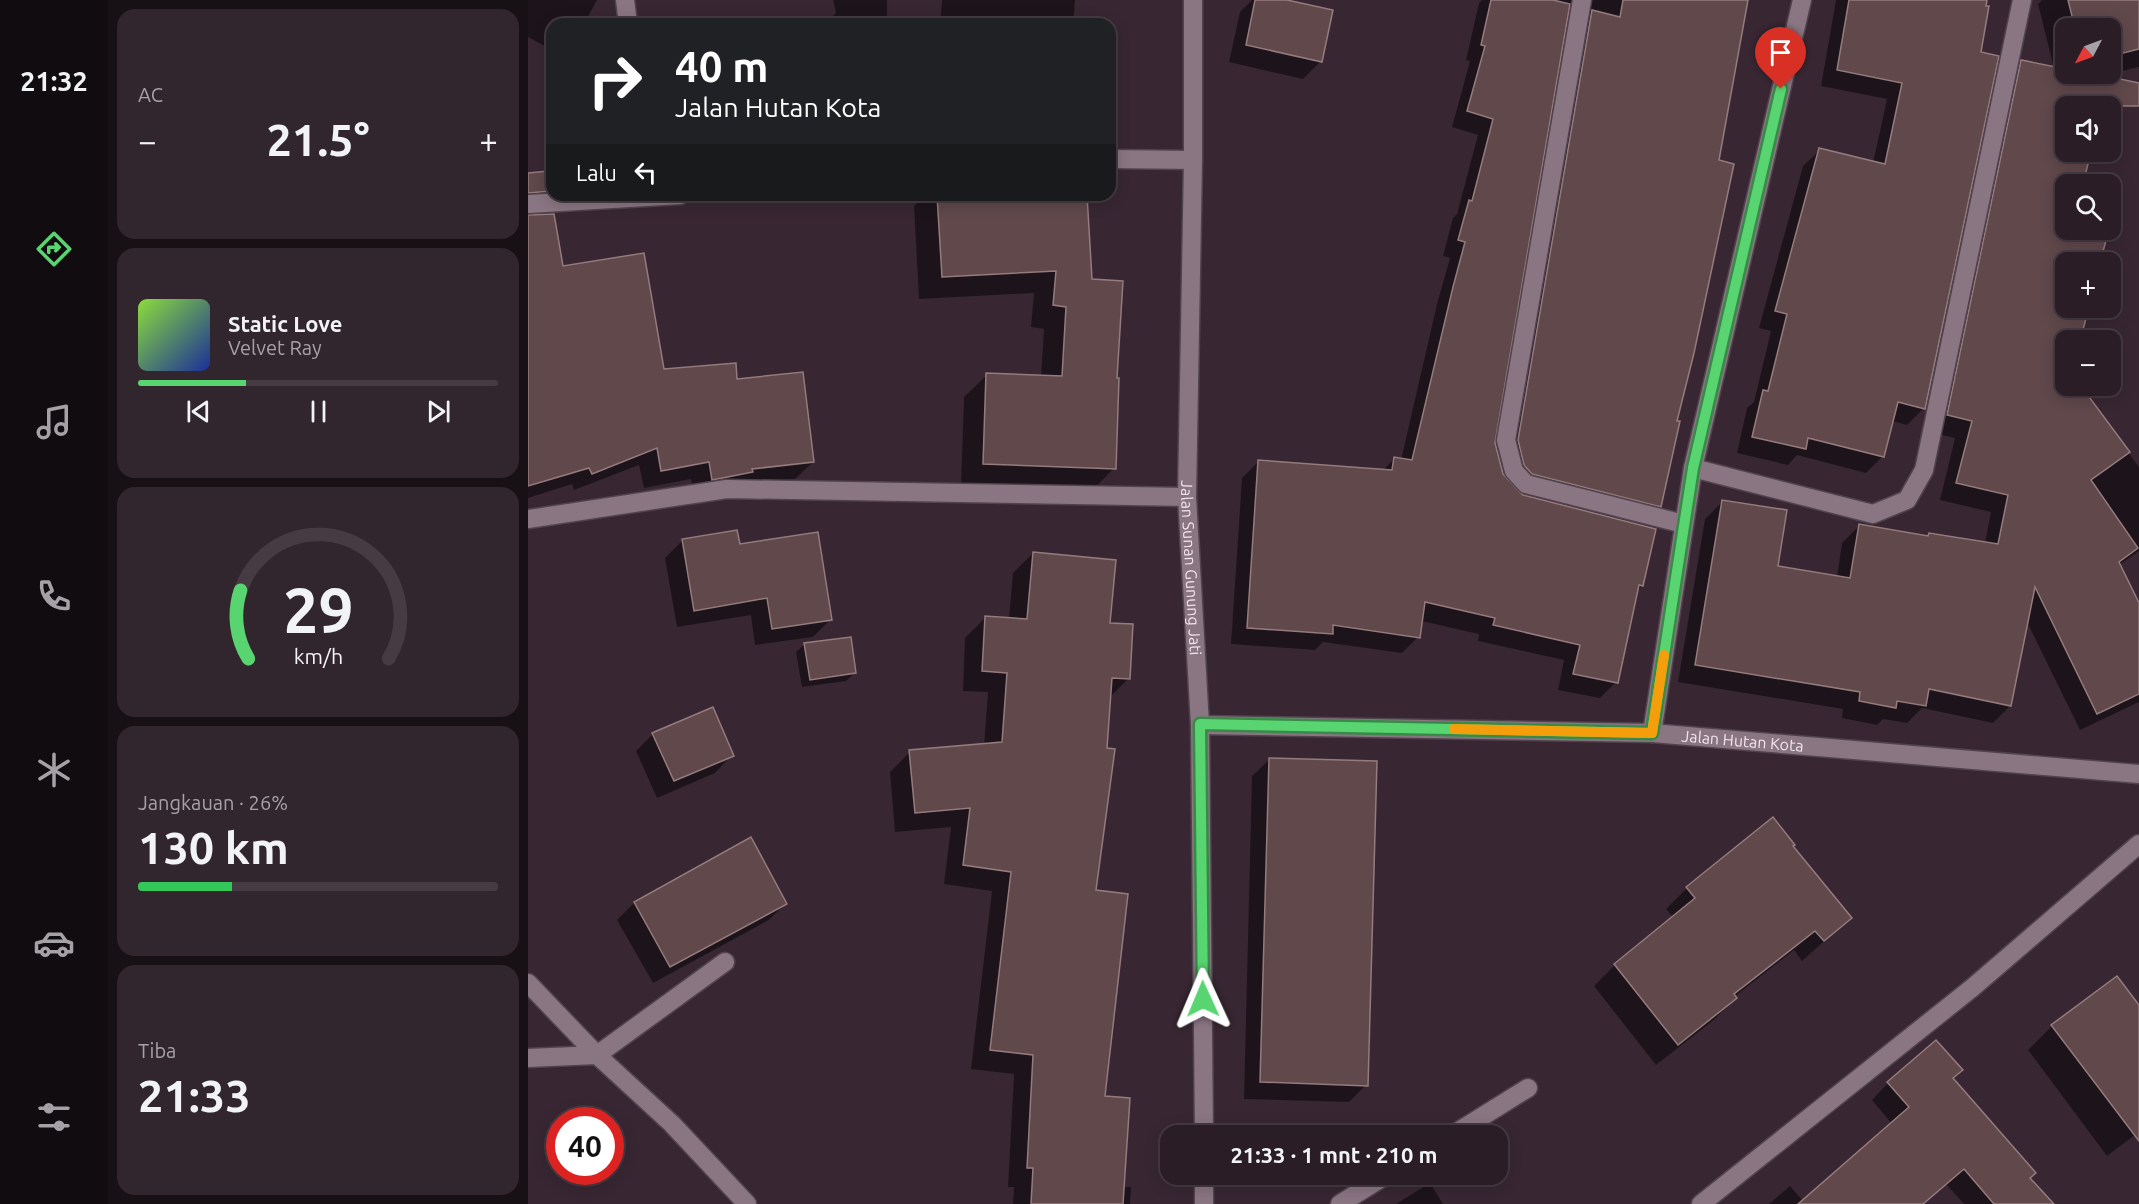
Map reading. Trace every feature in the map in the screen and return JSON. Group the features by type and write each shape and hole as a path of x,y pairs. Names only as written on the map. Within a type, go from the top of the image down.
{"street":[{"path":"625,0 627,18"},
{"name":"Jalan Sunan Gunung Jati","path":"1193,0 1193,160 1187,496 1200,724 1204,1125"},
{"path":"1582,0 1506,440 1514,471 1526,484 1684,524"},
{"path":"1652,733 1693,468 1802,0"},
{"path":"1693,468 1873,514 1907,500 1924,470 2022,0"},
{"path":"1116,159 1193,160"},
{"path":"528,204 574,201"},
{"path":"528,519 727,489 1187,496"},
{"name":"Jalan Hutan Kota","path":"1200,724 1652,733 2139,774"},
{"path":"1701,1204 1972,988 2139,844"},
{"path":"528,1058 597,1055 725,962"},
{"path":"528,983 597,1055 672,1124 747,1204"},
{"path":"1469,1125 1528,1088"},
{"path":"1204,1185 1204,1204"},
{"path":"1340,1204 1370,1185"}],"building":[{"path":"1255,0 1287,0 1333,10 1322,62 1246,45"},
{"path":"1491,0 1553,0 1570,4 1495,443 1503,474 1523,495 1656,529 1643,586 1639,585 1618,683 1573,674 1580,645 1493,625 1495,618 1425,602 1420,638 1333,625 1333,634 1247,628 1258,460 1392,470 1394,457 1412,460 1465,242 1458,240 1469,200 1472,201 1493,119 1467,111 1485,46 1481,45"},
{"path":"1623,0 1748,0 1719,160 1734,164 1694,353 1677,421 1680,421 1661,507 1532,474 1524,465 1518,440 1592,10 1620,17"},
{"path":"1849,0 1987,0 1986,6 1989,6 1981,52 1999,56 1925,409 1898,402 1884,457 1808,438 1806,449 1752,437 1763,390 1768,391 1787,314 1775,311 1819,148 1885,164 1902,83 1837,70"},
{"path":"2068,0 2139,0 2139,49 2121,54 2121,18 2072,18"},
{"path":"2021,60 2055,67 2055,84 2121,84 2121,79 2139,83 2139,106 2121,106 2121,96 2055,96 2055,162 2088,162 2086,174 2055,174 2055,240 2106,240 2103,252 2055,252 2055,318 2086,318 2083,330 2055,330 2055,396 2088,396 2130,452 2091,480 2138,548 2119,562 2139,603 2139,694 2097,714 2035,587 2011,706 1929,689 1926,706 1897,701 1896,708 1859,701 1860,692 1695,665 1722,500 1787,510 1778,566 1850,578 1859,524 1928,536 1929,533 1998,544 2008,495 1956,483 1972,421 1947,415"},
{"path":"546,171 546,191 528,193 528,173"},
{"path":"937,201 1087,201 1092,279 1123,281 1117,378 1119,378 1116,469 983,464 986,373 1062,376 1066,307 1053,305 1056,271 942,277"},
{"path":"554,214 563,266 644,253 664,369 736,363 737,379 803,372 814,462 752,469 753,472 712,480 709,462 661,471 657,448 592,474 589,468 528,486 528,215"},
{"path":"737,530 740,544 818,532 832,620 772,629 767,598 694,611 682,539"},
{"path":"1033,552 1116,560 1110,623 1133,624 1130,679 1112,678 1107,748 1115,749 1096,890 1128,894 1105,1096 1130,1098 1123,1204 1031,1204 1033,1168 1027,1168 1033,1055 990,1050 1011,872 963,865 970,808 915,813 909,750 1002,742 1007,673 982,671 985,616 1027,619"},
{"path":"851,637 856,673 810,680 804,643"},
{"path":"713,707 734,756 674,781 652,733"},
{"path":"1269,758 1377,761 1368,1086 1260,1082"},
{"path":"1773,817 1795,845 1793,846 1852,918 1824,941 1815,931 1734,994 1737,998 1678,1045 1614,964 1695,898 1686,887"},
{"path":"751,837 787,904 670,967 634,902"},
{"path":"2117,976 2139,1005 2139,1141 2051,1025"},
{"path":"1936,1040 1963,1070 1953,1078 2036,1173 2030,1178 2054,1204 1994,1204 1964,1169 1923,1204 1798,1204 1909,1107 1887,1082"}],"slow traffic":[{"path":"1454,729 1652,733 1664,655"}],"route":[{"path":"1203,999 1200,724 1652,733 1693,468 1781,89"}]}
